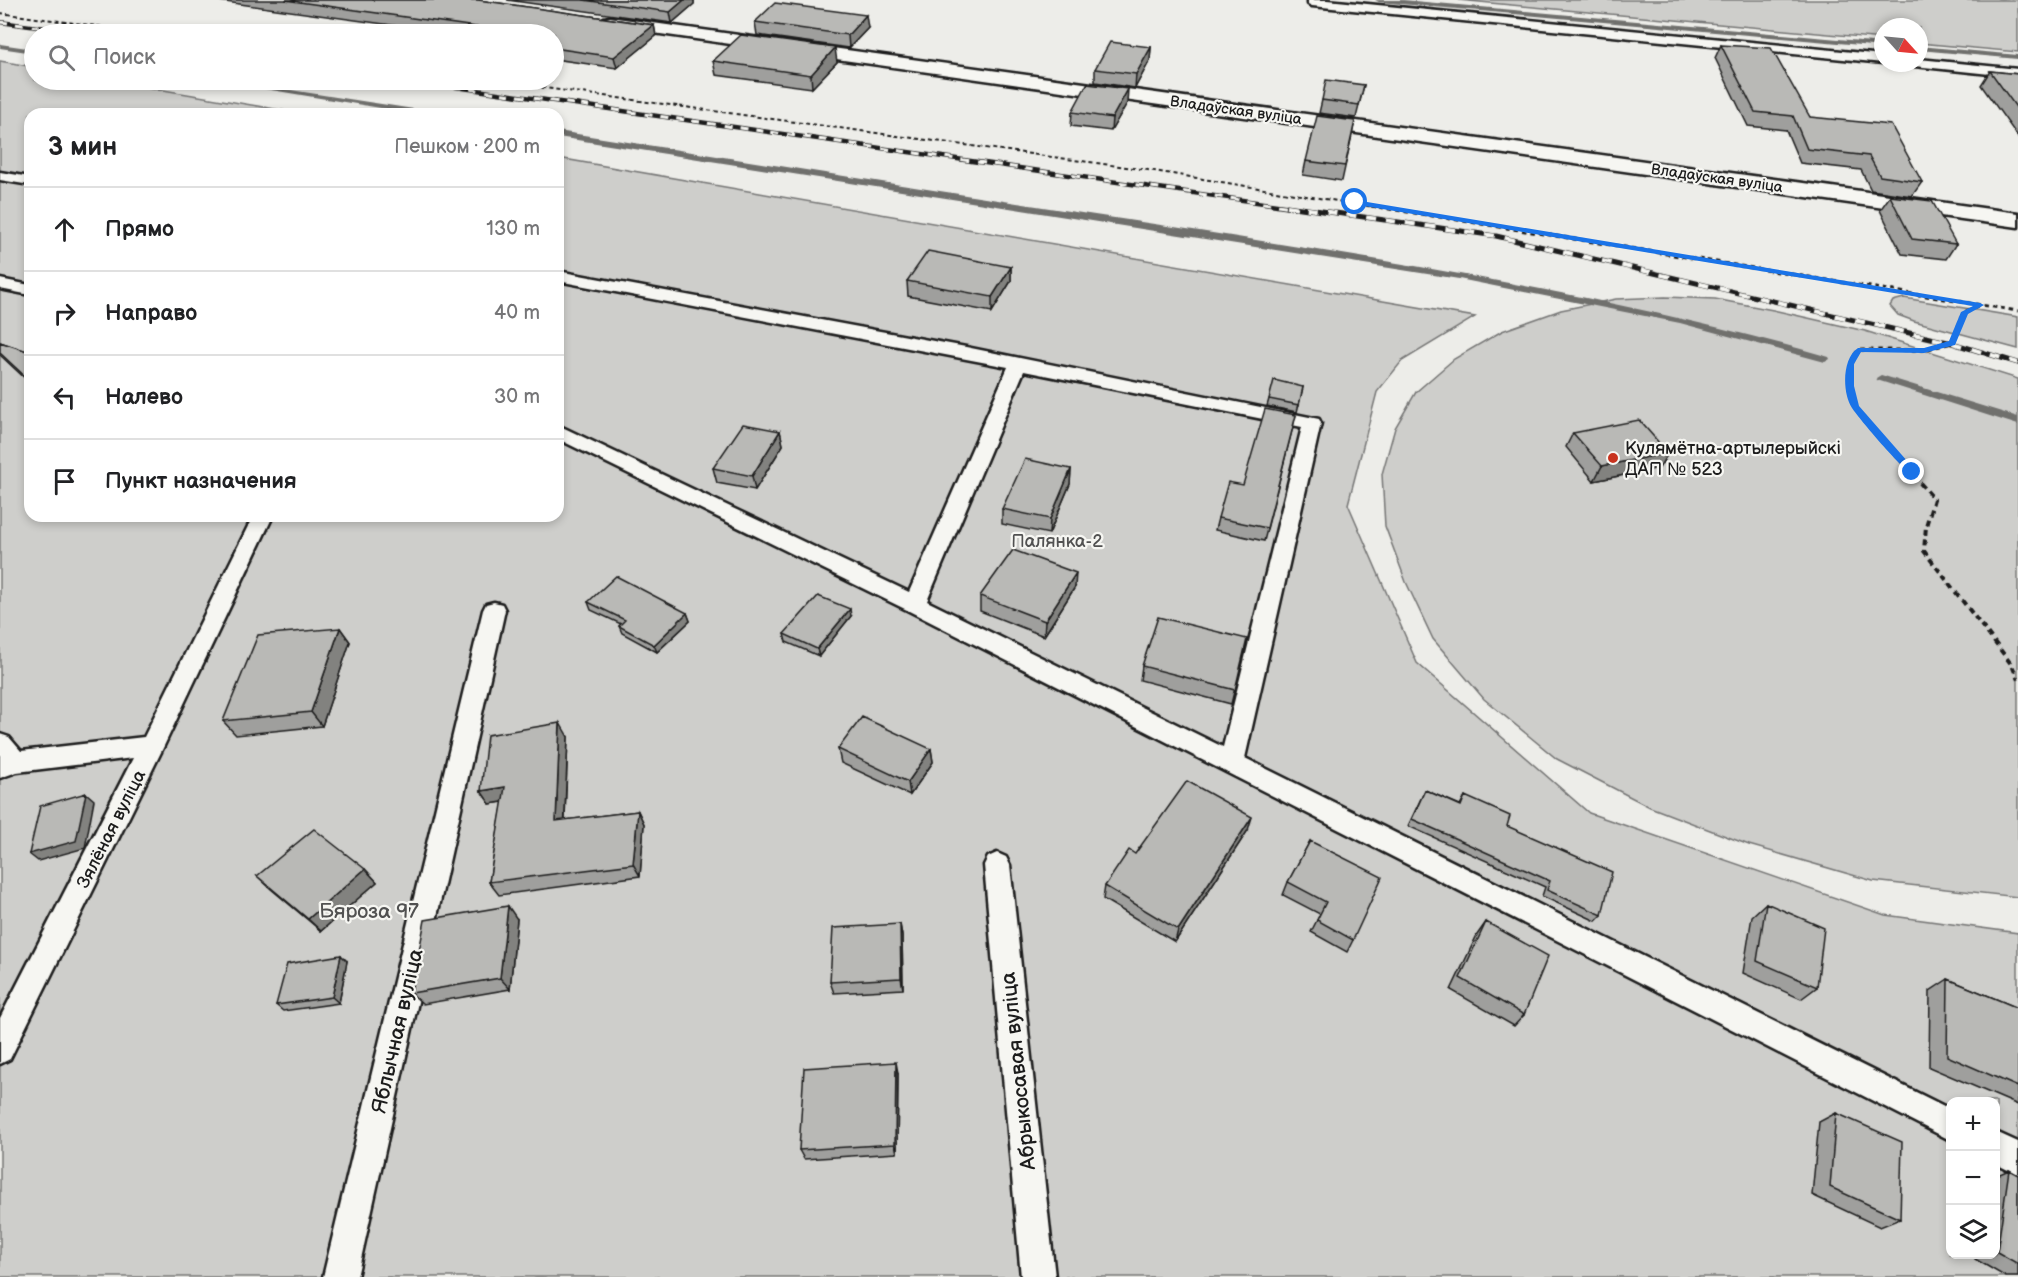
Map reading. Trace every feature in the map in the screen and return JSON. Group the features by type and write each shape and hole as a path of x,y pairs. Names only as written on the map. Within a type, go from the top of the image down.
{"street":[{"name":"Владаўская вуліца","path":"596,20 2018,220"}],"lane":[{"path":"1312,2 1874,58"},
{"path":"1928,64 2018,73"},
{"path":"0,176 24,181"},
{"path":"564,277 955,350 1312,423 1232,764"},
{"path":"0,284 24,289"},
{"path":"915,604 1018,364"},
{"path":"564,434 915,604 1946,1123"},
{"path":"152,747 260,522"},
{"name":"Яблычная вуліца","path":"340,1277 494,610"},
{"name":"Зялёная вуліца","path":"5,758 152,747"},
{"name":"Зялёная вуліца","path":"0,1049 152,747"},
{"name":"Абрыкосавая вуліца","path":"997,865 1038,1277"},
{"path":"2000,1150 2018,1159"}],"path":[{"path":"0,13 82,24"},
{"path":"560,90 1148,170 2018,311"},
{"path":"1980,305 1965,312 1952,343 1924,350 1858,350 1850,364 1850,386 1855,406 1935,499 1926,526 1924,551 2012,665 2018,680"}],"green space":[{"path":"1458,0 2018,0 2018,52 1928,44 1928,18 1874,18 1874,38"},
{"path":"0,61 24,65 24,90 164,90 269,108 24,108 24,522 564,522 564,159 1475,317 1402,361 1377,392 1348,504 1417,663 1589,813 1885,915 2018,933 2018,1277 0,1277"},
{"path":"1665,297 1715,299 1865,331 2018,379 2018,897 1873,881 1749,845 1650,807 1557,759 1484,699 1433,639 1406,582 1385,526 1382,474 1395,428 1416,392 1454,359 1502,331 1561,310 1616,299"},
{"path":"1904,298 2018,317 2018,349 1898,315 1890,306 1893,301"}],"building":[{"path":"285,0 478,0 654,25 614,57 564,50 564,24 455,24"},
{"path":"583,0 684,0 670,12"},
{"path":"775,3 866,15 848,35 755,22"},
{"path":"741,35 835,48 811,75 713,61"},
{"path":"1110,42 1151,47 1136,74 1095,69"},
{"path":"1721,45 1771,48 1810,117 1891,125 1922,182 1880,176 1869,156 1807,149 1793,116 1755,112"},
{"path":"1990,71 2018,74 2018,110"},
{"path":"1326,80 1364,85 1359,105 1322,100"},
{"path":"1087,84 1128,89 1112,118 1072,112"},
{"path":"1317,116 1355,121 1345,166 1306,161"},
{"path":"1890,196 1932,201 1956,244 1912,239"},
{"path":"928,251 1011,267 992,297 907,281"},
{"path":"0,342 24,350 24,375 0,353"},
{"path":"1274,380 1303,387 1299,405 1269,399"},
{"path":"1265,409 1296,415 1267,528 1218,518 1228,482 1243,485"},
{"path":"1639,420 1668,453 1602,466 1573,433"},
{"path":"743,424 780,431 752,476 713,468"},
{"path":"1025,459 1071,469 1050,519 1002,509"},
{"path":"1013,550 1076,573 1045,621 980,596"},
{"path":"616,576 687,613 654,645 619,626 625,620 588,602"},
{"path":"818,596 850,609 817,649 784,634"},
{"path":"1158,617 1247,639 1235,690 1142,666"},
{"path":"340,628 311,712 223,721 258,635"},
{"path":"862,717 931,749 908,782 838,749"},
{"path":"560,723 556,821 638,811 633,864 489,882 505,787 481,791 487,735"},
{"path":"1187,781 1252,817 1178,930 1105,886 1129,850 1135,854"},
{"path":"1425,790 1461,806 1465,796 1510,816 1507,826 1612,872 1602,915 1547,890 1550,881 1412,819"},
{"path":"86,793 76,841 29,854 40,806"},
{"path":"314,829 365,869 308,919 257,876"},
{"path":"1310,841 1382,877 1353,940 1317,920 1326,902 1288,882"},
{"path":"1766,903 1824,928 1817,987 1757,961"},
{"path":"508,906 500,978 411,993 425,920"},
{"path":"1486,922 1548,956 1524,1015 1460,978"},
{"path":"900,924 901,978 830,982 833,928"},
{"path":"341,955 332,997 276,1005 287,964"},
{"path":"1948,979 2018,1008 2018,1087 1947,1056"},
{"path":"896,1062 895,1144 799,1150 804,1068"},
{"path":"1836,1113 1902,1142 1900,1219 1830,1187"},
{"path":"2009,1170 2018,1175 2018,1264 2000,1254 2000,1232"}],"waterway":[{"path":"1379,0 1874,44"},
{"path":"0,46 24,50"},
{"path":"1928,49 2018,57"},
{"path":"278,90 394,108"},
{"path":"564,135 1533,289 1680,320 1825,359"},
{"path":"1881,378 2018,421"}],"railway":[{"path":"0,22 24,25"},
{"path":"477,90 1298,208"},
{"path":"1287,206 1496,236 1952,343 2018,363"}],"place":[{"name":"Кулямётна-артылерыйскі ДАП № 523","path":"1613,458"}],"route":[{"path":"1355,202 1980,305 1965,312 1952,343 1924,350 1858,350 1850,364 1850,386 1855,406 1912,472"}],"park label":[{"name":"Палянка-2","path":"1057,541"},
{"name":"Бяроза 97","path":"369,911"}]}
